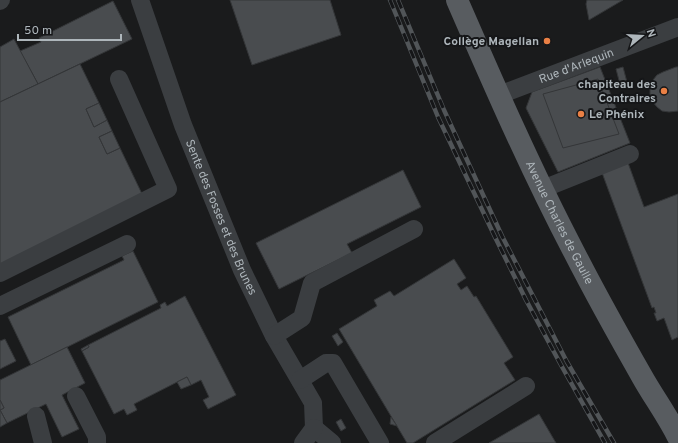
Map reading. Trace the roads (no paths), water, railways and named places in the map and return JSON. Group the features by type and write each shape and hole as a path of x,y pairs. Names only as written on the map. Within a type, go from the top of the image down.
{"main road":[{"name":"Avenue Charles de Gaulle","path":"457,0 502,94 608,297 678,418"},
{"name":"Avenue Charles de Gaulle","path":"469,0 502,94 527,157 574,252 624,345 678,437"}],"street":[{"name":"Sente des Fosses et des Brunes","path":"140,0 183,124 242,270 274,336 313,403 314,428"},
{"name":"Rue d'Arlequin","path":"502,94 678,27"},
{"path":"0,273 168,189 120,80"},
{"path":"550,186 630,154"},
{"path":"274,336 302,318 312,283 414,229"},
{"path":"0,306 128,244"},
{"path":"300,380 326,363 333,363 380,443"},
{"path":"435,443 526,386"},
{"path":"76,396 97,437 97,443"},
{"path":"36,416 44,443"},
{"path":"303,443 314,428 332,443"}],"railway":[{"path":"390,0 438,117 495,237 526,300 605,443"},
{"path":"398,0 444,110 502,236 567,362 614,443"}],"place":[{"name":"Collège Magellan","path":"547,41"},
{"name":"chapiteau des Contraires","path":"664,91"},
{"name":"Le Phénix","path":"581,114"}]}
